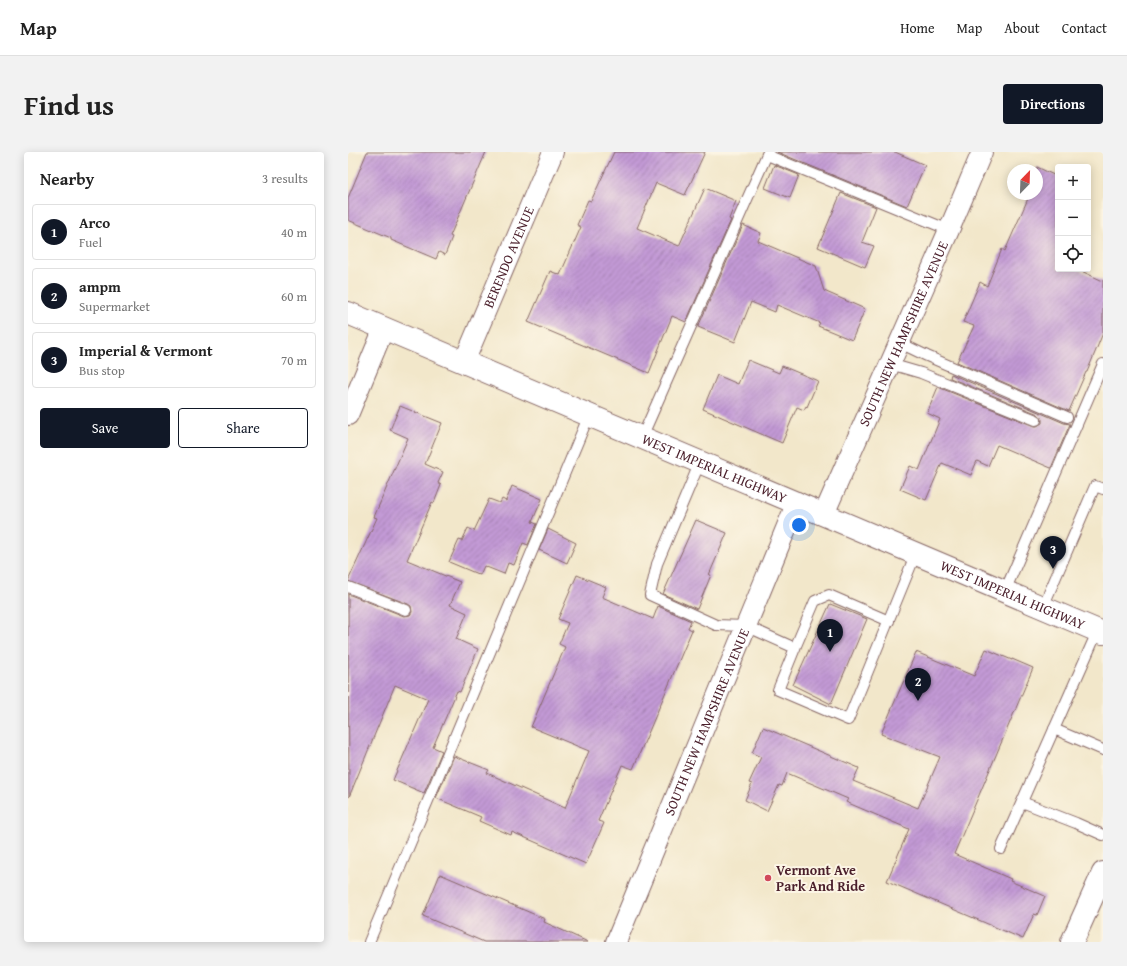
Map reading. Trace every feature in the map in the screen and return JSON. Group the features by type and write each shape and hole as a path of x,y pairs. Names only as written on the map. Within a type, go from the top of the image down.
{"main road":[{"name":"WEST IMPERIAL HIGHWAY","path":"348,313 1100,632"},
{"path":"1072,942 1103,873"}],"street":[{"name":"BERENDO AVENUE","path":"464,362 553,152"},
{"name":"SOUTH NEW HAMPSHIRE AVENUE","path":"824,514 900,343 982,152"},
{"path":"348,415 384,328"},
{"name":"SOUTH NEW HAMPSHIRE AVENUE","path":"616,942 796,502"}],"lane":[{"path":"642,437 767,153 949,230"},
{"path":"900,343 1067,417"},
{"path":"890,364 922,373 1036,420"},
{"path":"1005,591 1103,364"},
{"path":"369,942 589,415"},
{"path":"700,462 657,564 650,595 716,625 746,626 795,648"},
{"path":"1043,607 1095,486 1103,489"},
{"path":"889,621 829,595 815,601 778,690 848,720 889,621 916,553"},
{"path":"348,587 406,610"},
{"path":"1001,849 1054,729 1100,632"},
{"path":"1054,729 1103,750"},
{"path":"1022,802 1103,835"}],"building":[{"path":"367,152 486,152 450,236 452,237 445,255 439,252 436,259 348,220 348,198"},
{"path":"614,152 705,152 685,195 656,183 637,228 679,246 705,188 736,201 729,219 731,220 686,322 672,316 649,373 528,322 550,271 560,275 581,227 577,225 588,200 591,201"},
{"path":"777,152 895,152 925,165 907,206"},
{"path":"774,165 799,175 790,198 765,188"},
{"path":"1043,170 1055,176 1055,272 1084,272 1103,281 1103,333 1069,411 957,362 974,326 963,322 980,282 987,286 1002,249 1005,251 1027,200 1043,200"},
{"path":"841,193 876,207 862,242 874,246 865,267 818,247"},
{"path":"743,225 761,233 758,241 816,266 824,291 865,309 852,340 818,326 820,323 777,305 775,312 751,302 735,342 698,327"},
{"path":"748,360 779,373 782,366 818,381 807,407 806,406 804,410 797,407 782,443 703,409 717,375 738,384"},
{"path":"951,374 1064,423 1070,424 1051,468 997,445 988,466 977,461 971,475 942,463 926,500 900,489 910,466 919,470 940,419 927,413 938,387 1034,426 1042,423 1042,419 1038,414 950,378"},
{"path":"400,406 442,423 425,464 443,472 438,483 441,485 407,560 460,582 450,605 467,613 456,639 478,649 460,692 457,691 433,747 442,751 424,793 393,780 428,699 395,685 349,797 348,594 404,616 410,615 412,612 411,606 408,604 348,581 377,518 374,517 408,438 390,430"},
{"path":"512,486 542,499 532,522 537,524 528,545 523,543 514,565 508,563 504,574 484,566 480,575 449,562 459,540 462,541 468,528 474,531 489,499 500,503 502,499 506,501"},
{"path":"696,520 727,533 709,575 711,575 697,609 663,594"},
{"path":"548,529 576,543 567,563 539,550"},
{"path":"577,575 606,587 602,597 653,619 658,606 691,621 688,628 692,630 633,769 622,765 598,821 604,823 586,864 512,832 511,835 479,821 481,817 436,798 454,756 489,770 487,773 565,808 589,751 531,727 565,647 559,644 568,623 558,619"},
{"path":"830,604 867,619 831,704 793,685"},
{"path":"986,649 1033,668 954,854 1045,896 1037,915 1034,914 1023,939 887,881 909,829 846,802 848,799 787,773 782,786 779,785 767,811 745,800 752,784 749,783 761,757 752,753 763,727 859,768 853,781 918,808 940,757 881,734 916,652 974,676"},
{"path":"440,874 545,919 544,922 588,942 484,942 423,916"}],"place":[{"name":"Imperial & Vermont","path":"1053,569"},
{"name":"Arco","path":"830,652"},
{"name":"ampm","path":"918,701"},
{"name":"Vermont Ave Park And Ride","path":"768,878"}]}
